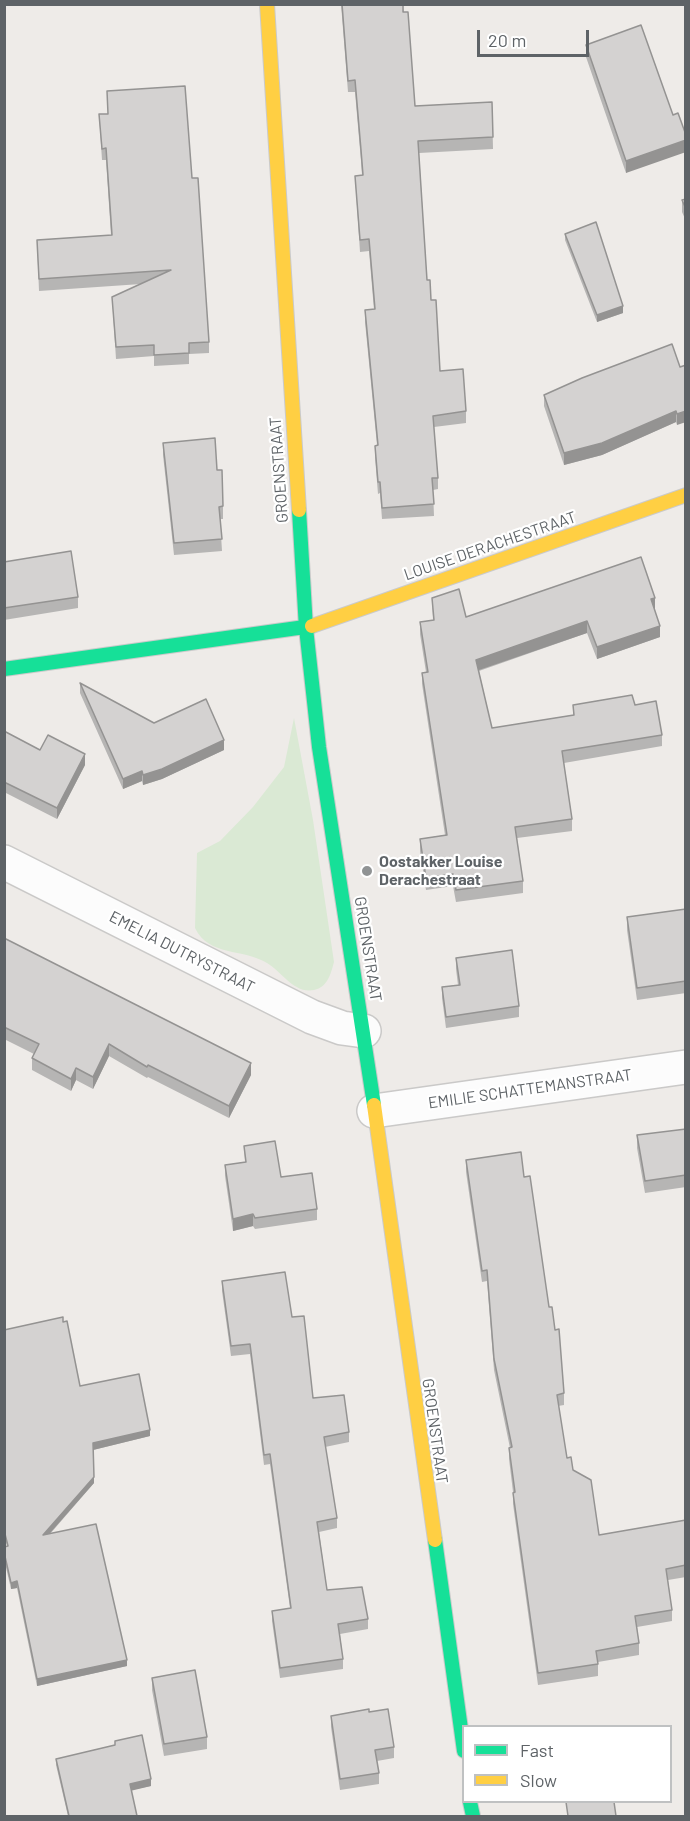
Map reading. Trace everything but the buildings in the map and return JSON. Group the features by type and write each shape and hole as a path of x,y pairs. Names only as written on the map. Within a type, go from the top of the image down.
{"street":[{"name":"GROENSTRAAT","path":"267,4 306,628 319,747 364,1031 462,1737"},
{"name":"LOUISE DERACHESTRAAT","path":"306,628 686,495"},
{"path":"4,669 306,628"},
{"name":"EMELIA DUTRYSTRAAT","path":"4,862 312,1017 342,1028 364,1031"},
{"name":"EMILIE SCHATTEMANSTRAAT","path":"374,1111 686,1067"}],"green space":[{"path":"294,718 313,820 334,962 326,983 314,990 294,986 273,967 258,958 209,944 195,928 197,853 220,841 253,807 284,767"}],"traffic: fast":[{"path":"299,510 306,628 319,747 374,1105"},
{"path":"4,669 312,626"},
{"path":"435,1540 462,1736"},
{"path":"470,1803 473,1816"}],"traffic: slow":[{"path":"267,4 299,510"},
{"path":"312,626 686,495"},
{"path":"374,1105 435,1540"}],"place":[{"name":"Oostakker Louise Derachestraat","path":"367,871"}]}
